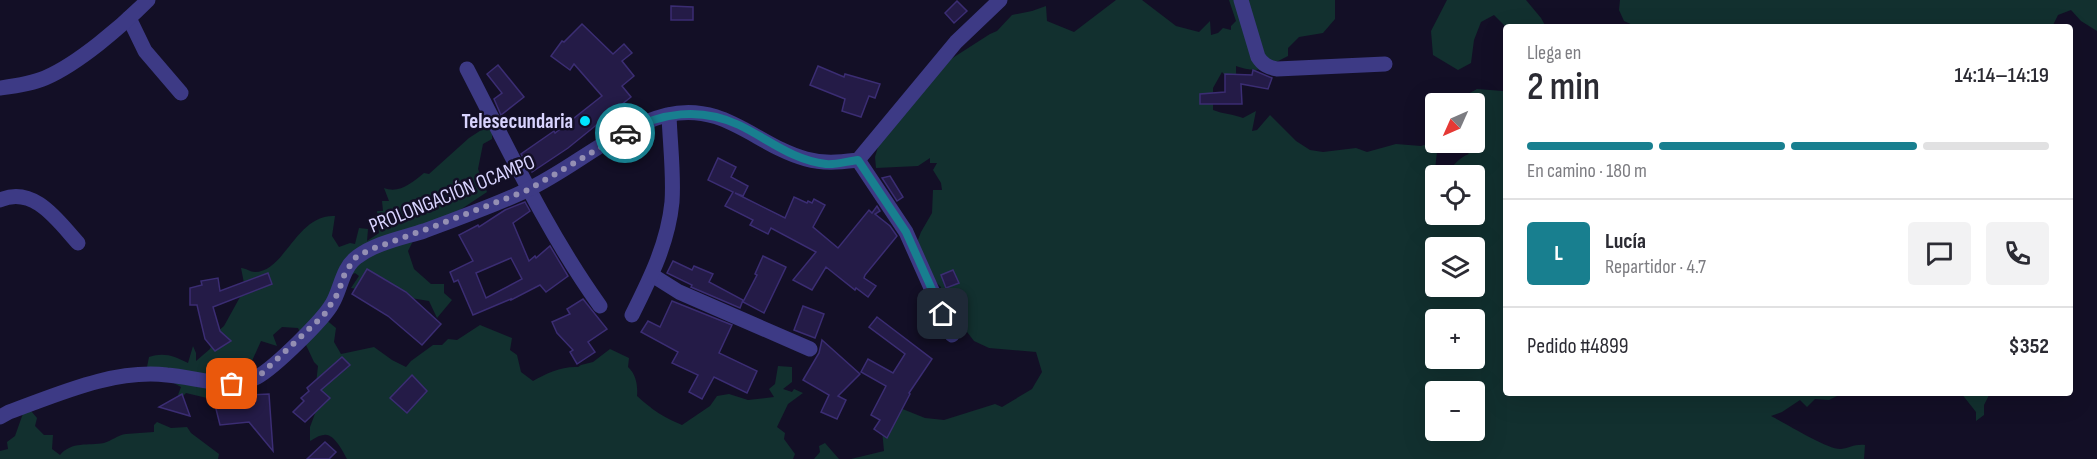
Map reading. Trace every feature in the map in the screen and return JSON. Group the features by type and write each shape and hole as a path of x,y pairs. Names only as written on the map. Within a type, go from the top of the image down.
{"street":[{"path":"0,88 28,83 62,70 129,18 148,0"},
{"path":"952,335 906,232 858,160 956,42 1000,0"},
{"path":"1241,0 1258,57 1269,67 1277,69 1385,64"},
{"path":"129,18 145,51 181,93"},
{"path":"467,69 528,190 600,306"},
{"name":"PROLONGACIÓN OCAMPO","path":"0,417 95,382 122,376 155,374 232,384 247,381 271,366 324,315 355,258 369,250 528,190 631,129 669,115 692,114 724,120 739,125 785,152 805,159 828,164 858,160"},
{"path":"632,315 652,276 664,243 672,202 669,115"},
{"path":"0,200 11,196 22,196 42,205 78,243"},
{"path":"652,276 679,292 810,349"}],"green space":[{"path":"1116,0 1142,0 1176,26 1199,32 1210,21 1211,35 1223,28 1231,30 1231,26 1236,21 1229,0 1335,0 1335,19 1323,33 1299,37 1288,48 1288,56 1258,70 1236,66 1236,80 1230,81 1222,72 1213,88 1213,110 1243,118 1256,111 1252,131 1257,130 1270,115 1296,141 1310,150 1323,152 1356,148 1367,152 1396,144 1425,145 1425,153 1437,153 1436,165 1425,165 1425,225 1485,225 1485,165 1453,165 1468,153 1485,153 1485,93 1470,93 1477,89 1503,91 1503,396 1837,396 1829,400 1815,399 1807,407 1800,400 1782,412 1771,416 1835,448 1865,445 1864,459 851,459 884,451 882,430 900,408 925,418 944,420 995,404 1002,407 1032,389 1042,372 1036,352 989,348 974,341 954,315 941,303 941,287 911,258 921,232 932,213 933,190 942,190 941,183 933,170 937,163 930,163 930,158 918,166 876,168 875,157 880,140 951,59 997,31 1012,15 1046,6 1047,21 1074,32"},
{"path":"1447,0 1526,0 1544,24 1503,24 1494,15 1481,22 1474,40 1471,63 1458,70 1433,55 1431,31"},
{"path":"1620,0 2097,0 2097,31 2081,21 2071,10 2058,15 2054,24 1630,24 1624,21 1619,10"},
{"path":"492,123 492,139 483,144 478,169 487,192 445,220 417,233 408,251 414,269 431,284 444,284 444,293 452,300 437,318 429,301 351,288 359,276 355,273 340,281 325,319 336,328 334,342 341,354 374,347 406,367 433,345 442,345 448,339 457,340 480,325 512,338 510,350 517,355 521,372 533,381 555,371 593,362 610,349 629,358 628,367 636,380 637,396 658,413 682,425 710,406 717,396 729,394 748,400 774,397 769,389 775,384 778,366 792,367 792,382 783,389 792,392 794,389 803,393 788,404 777,427 785,433 784,439 795,454 793,459 347,459 338,444 328,435 310,441 310,427 316,411 318,366 298,328 282,327 273,335 277,346 261,341 251,363 227,390 207,398 186,393 181,398 178,395 181,387 159,375 146,372 149,357 169,356 188,363 193,346 196,361 210,349 216,333 224,326 245,288 241,268 255,272 265,270 275,263 300,233 310,224 322,218 335,216 332,236 339,247 350,243 355,244 359,228 368,229 367,241 379,233 377,211 383,211 382,201 389,201 384,188 400,189 424,173 429,174 469,138"},
{"path":"1963,396 1988,396 1984,405 1984,415 1976,421 1976,412"},
{"path":"26,405 37,418 35,426 44,435 53,435 52,449 60,455 75,446 104,443 126,434 154,432 154,425 157,422 171,428 187,427 191,433 219,454 218,459 0,459 0,451 8,449 7,442 15,436"},
{"path":"825,443 839,459 814,459 820,452 819,446"}],"building":[{"path":"957,1 967,11 954,23 945,13"},
{"path":"671,6 693,7 693,20 671,20"},
{"path":"582,24 613,54 624,44 632,53 622,61 634,76 622,86 631,97 568,148 532,172 521,154 554,131 555,133 602,96 574,64 570,70 551,56 562,41 564,42"},
{"path":"498,65 524,97 501,115 494,99 502,93 487,74"},
{"path":"818,66 844,77 845,74 880,84 875,98 869,96 861,117 842,111 845,99 810,85"},
{"path":"1253,70 1272,78 1268,89 1241,84 1242,104 1200,104 1200,94 1225,92 1225,74 1252,75"},
{"path":"718,158 736,167 731,177 748,186 743,196 735,193 785,218 794,197 807,203 808,201 812,203 814,199 825,205 813,227 838,248 869,210 872,213 877,206 880,211 875,214 890,226 897,236 865,275 864,278 876,286 868,297 856,288 855,290 826,267 812,290 793,280 816,252 771,228 768,234 750,225 753,220 725,206 733,192 708,180"},
{"path":"890,176 903,197 897,201 882,178"},
{"path":"525,202 530,211 513,223 529,261 550,246 568,276 546,292 540,285 511,300 473,315 458,280 454,282 450,272 473,261 459,235 478,225 479,227 505,210","holes":["511,258 522,279 486,298 476,273"]},
{"path":"763,256 786,267 764,313 743,302 757,275 755,274"},
{"path":"673,261 692,270 694,266 713,274 709,282 743,300 740,308 691,287 692,285 667,273"},
{"path":"367,269 406,292 441,324 422,345 388,316 352,294"},
{"path":"953,270 959,283 946,288 941,275"},
{"path":"268,273 272,284 213,307 220,331 231,341 215,351 205,339 197,305 190,305 190,288 202,285 201,281 218,278 220,291"},
{"path":"583,299 607,329 588,342 595,352 577,364 570,352 573,350 557,333 552,322 570,314 567,309"},
{"path":"672,301 732,325 719,353 757,371 747,393 714,377 702,399 689,392 698,375 672,363 678,352 641,332 648,321 660,327"},
{"path":"803,306 824,314 815,338 794,330"},
{"path":"877,317 932,359 909,393 887,438 874,429 880,420 871,415 886,386 861,372 868,359 893,373 905,354 869,327"},
{"path":"822,340 860,374 838,396 846,400 837,419 821,412 829,395 803,380 819,353"},
{"path":"342,357 350,365 321,390 330,398 305,422 293,412 304,401 301,398 309,391 307,388"},
{"path":"412,375 427,391 407,413 390,398"},
{"path":"182,394 190,416 159,407"},
{"path":"269,394 273,451 249,422 220,425 213,397"},
{"path":"325,442 336,452 329,459 307,459"}],"way so far":[{"path":"232,384 259,376 324,315 332,305 345,273 355,258 369,250 528,190 625,133"}],"place":[{"name":"Telesecundaria","path":"585,121"}],"route":[{"path":"625,133 669,115 710,116 739,125 785,152 805,159 828,164 858,160 906,232 943,314"}]}
